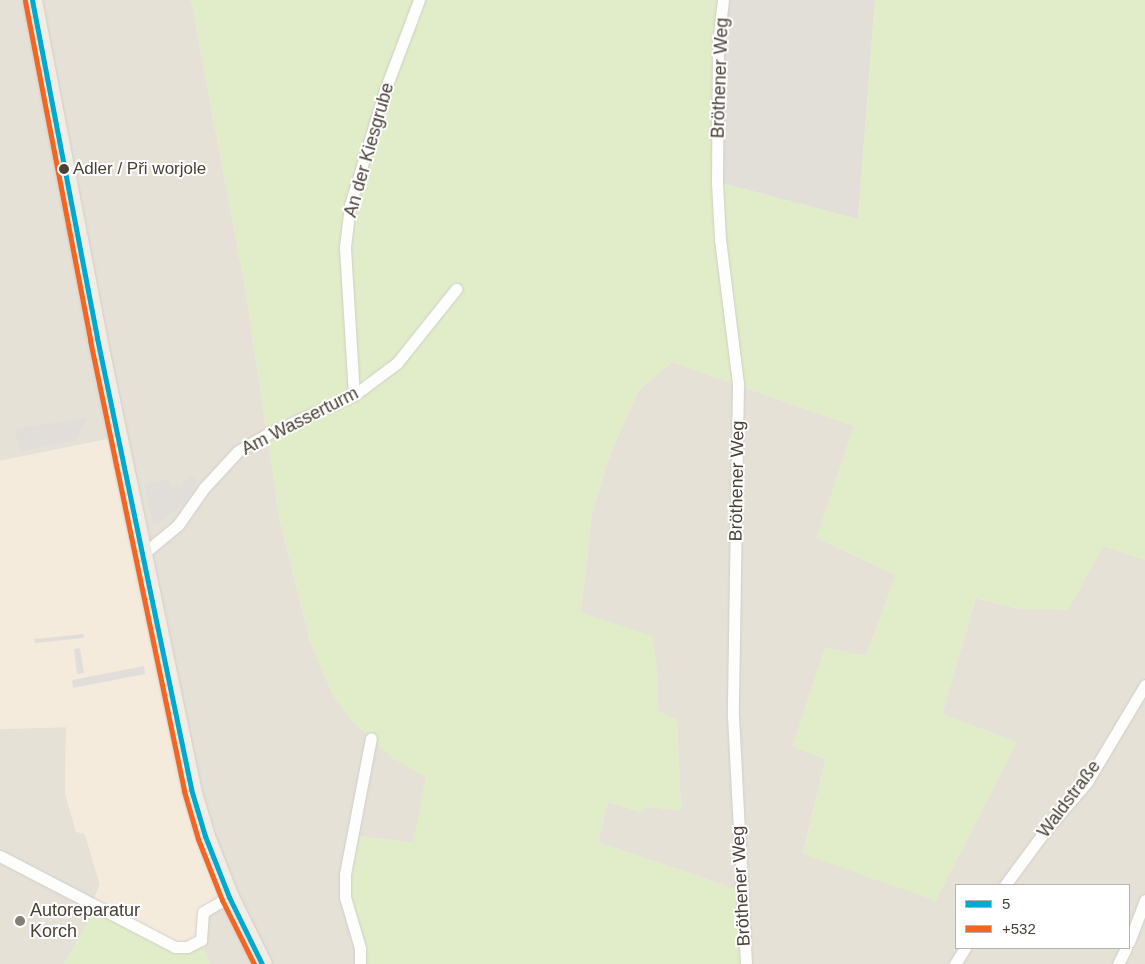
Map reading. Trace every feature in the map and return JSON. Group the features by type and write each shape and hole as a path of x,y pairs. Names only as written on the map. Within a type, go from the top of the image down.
{"main road":[{"path":"32,0 100,354 144,554 191,789 205,836 230,897 262,964"}],"street":[{"name":"An der Kiesgrube","path":"354,395 345,247 350,205 384,90 419,0"},
{"name":"Bröthener Weg","path":"723,0 718,42 717,182 720,240 738,384 733,716 746,964"},
{"name":"Am Wasserturm","path":"144,554 178,525 204,488 238,451 267,434 354,395 396,363 456,289"},
{"name":"Waldstraße","path":"1006,884 1087,782 1145,685"},
{"path":"360,964 360,948 345,897 345,874 371,738"},
{"path":"0,856 175,948 187,947 201,940 204,912 230,897"},
{"path":"1130,939 1145,900"},
{"path":"955,964 964,949"},
{"path":"1118,964 1126,949"}],"shaded area":[{"path":"0,0 191,0 244,281 280,520 311,644 334,697 355,724 426,777 414,843 352,835 360,964 264,964 206,836 118,437 0,461"},
{"path":"724,0 875,0 858,219 717,182"},
{"path":"672,362 854,426 817,538 896,575 866,656 825,648 793,746 826,759 803,853 1016,742 942,714 976,598 1020,609 1104,546 1145,560 1145,964 746,964 741,891 598,842 608,802 641,812 646,807 681,810 677,720 657,711 658,680 581,612 592,513 611,452 639,390"},
{"path":"88,417 76,440 20,451 15,429"},
{"path":"117,438 155,620 229,897 203,912 200,940 187,947 91,904 100,885 85,834 76,832 65,794 66,727 0,729 0,461"},
{"path":"190,475 199,481 185,502 159,523 152,524 144,484 169,479 171,487 179,485 180,489"},
{"path":"84,634 83,638 35,643 34,639"},
{"path":"80,648 84,673 77,674 74,649"},
{"path":"144,666 145,674 73,688 72,680"},
{"path":"66,727 65,794 85,834 100,885 91,904 101,910 92,915 64,964 0,964 0,729"},
{"path":"229,898 261,964 210,964 201,940 204,912"}],"green space":[{"path":"191,0 724,0 717,182 858,219 875,0 1145,0 1145,560 1104,546 1068,610 1020,609 976,598 942,714 1017,742 936,901 803,854 826,759 793,746 825,648 866,656 896,575 817,538 854,426 672,362 639,390 611,452 592,513 581,612 653,636 658,680 657,710 677,720 681,810 646,807 641,812 608,802 598,842 741,891 746,964 360,964 345,897 352,835 413,843 426,777 392,758 355,724 334,697 311,644 280,520 244,281"},
{"path":"101,910 165,944 201,940 210,964 64,964 92,915"}],"transit line":[{"name":"5","path":"32,0 97,338 191,789 205,836 229,897 262,964"},
{"name":"+532","path":"25,1 90,340 184,791 198,839 222,900 254,964"}],"place":[{"name":"Adler / Při worjole","path":"64,169"},
{"name":"Autoreparatur Korch","path":"20,921"}]}
